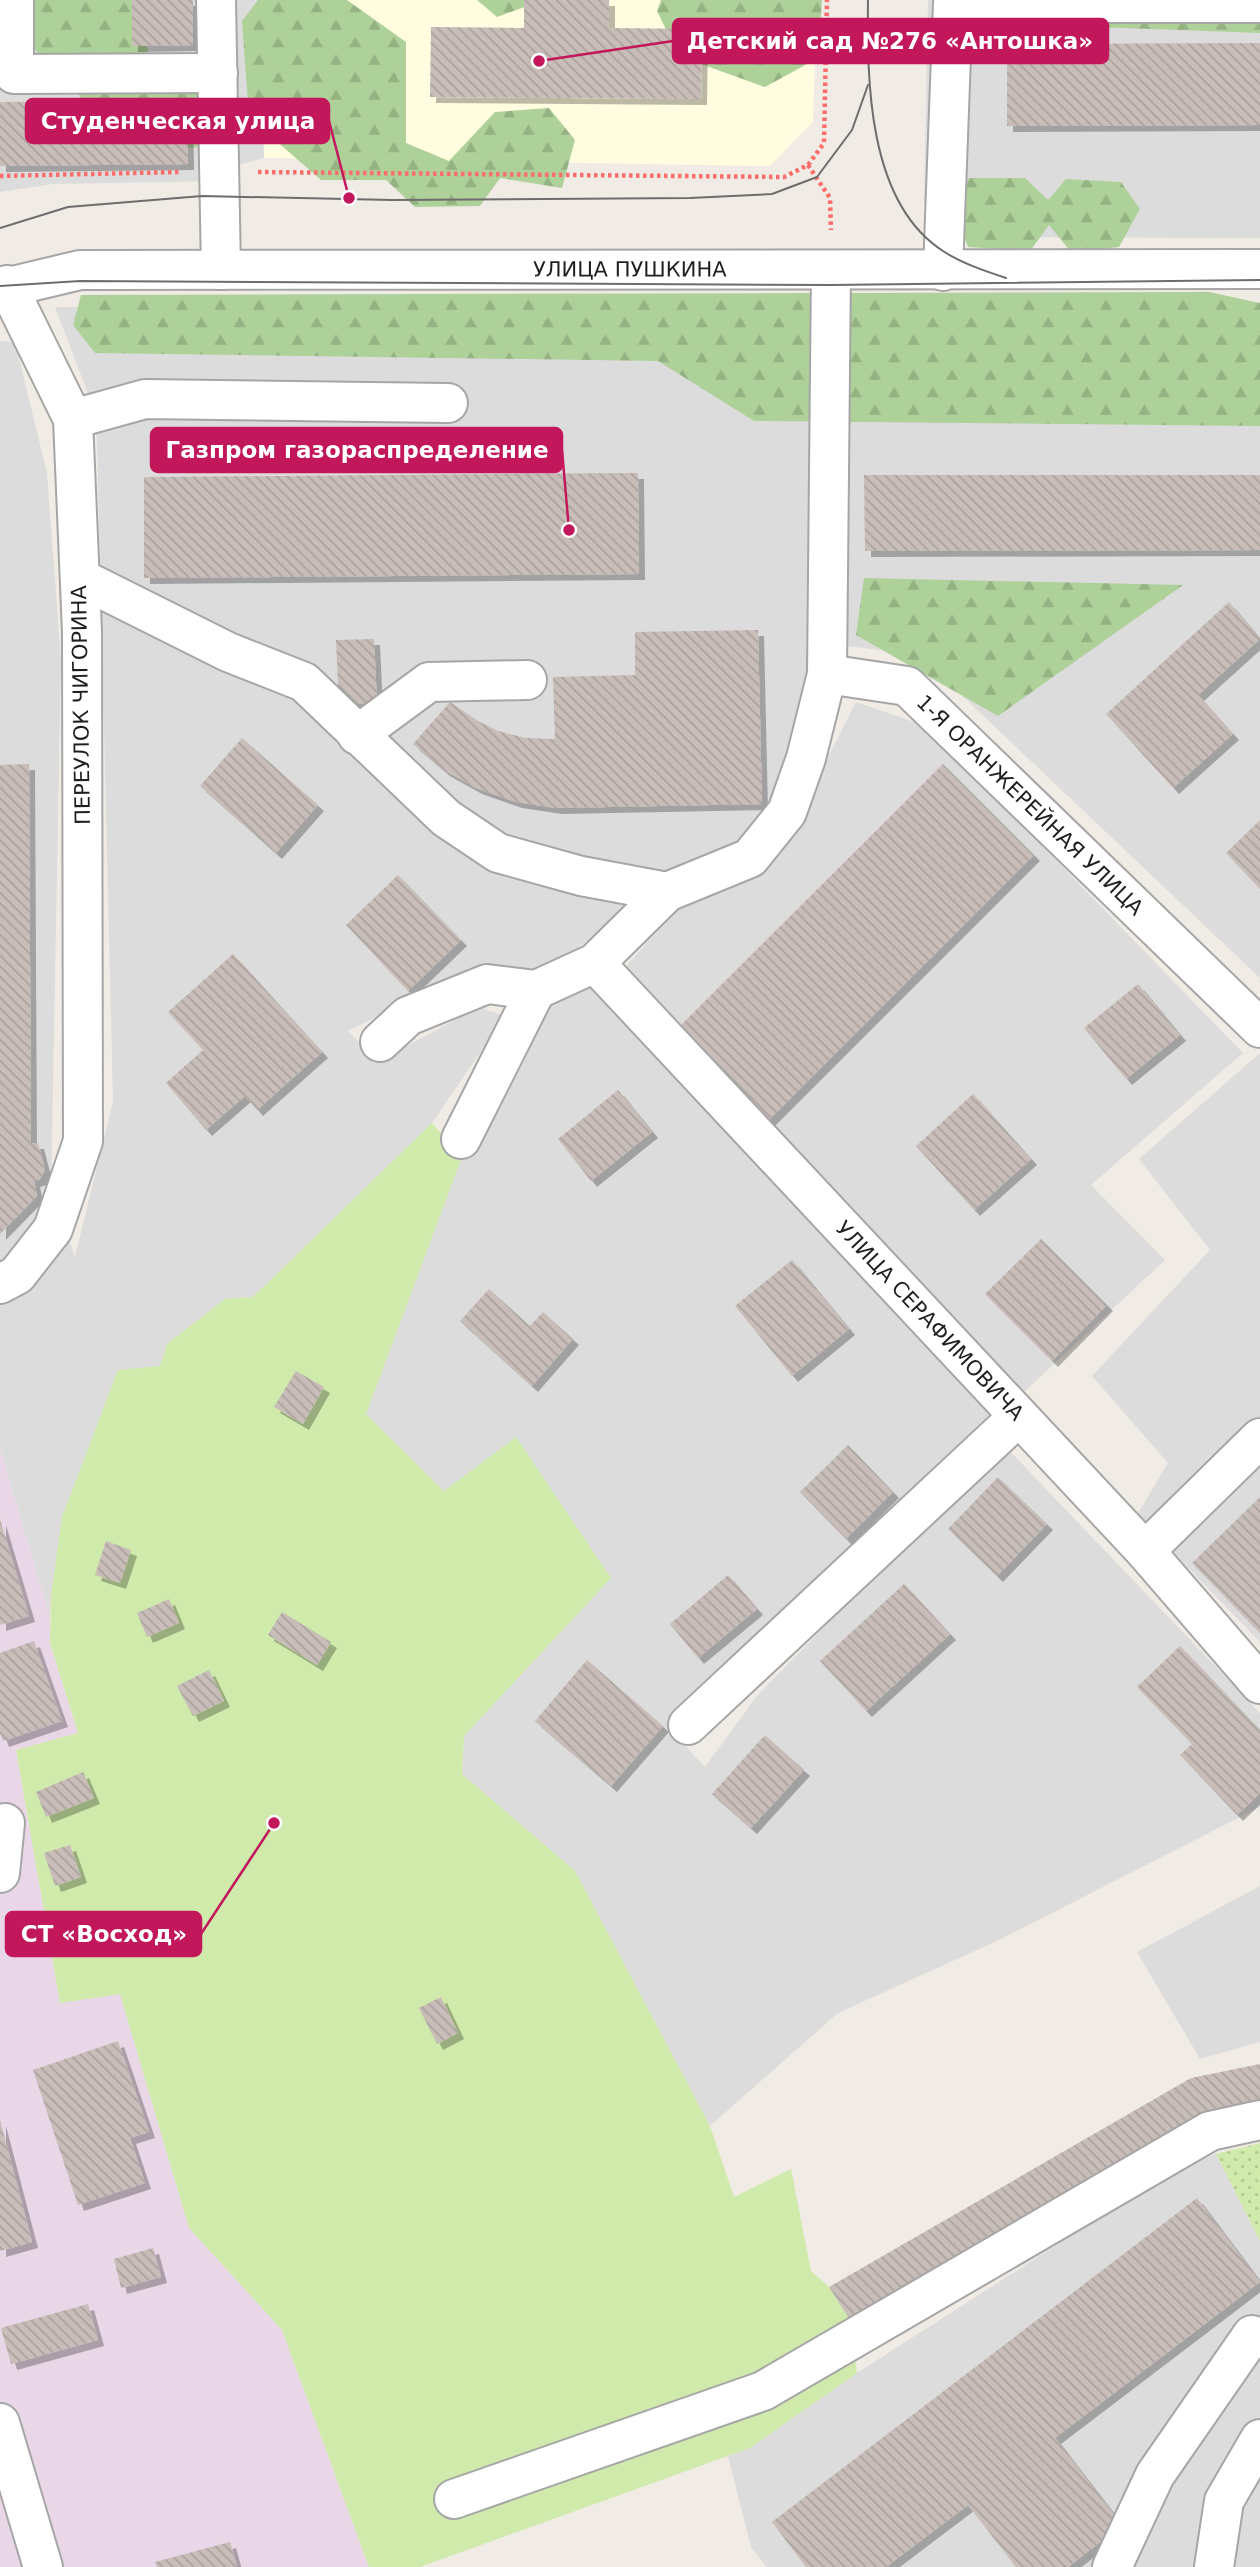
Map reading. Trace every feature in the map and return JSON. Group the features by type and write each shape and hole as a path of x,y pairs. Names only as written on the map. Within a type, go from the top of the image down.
{"street":[{"path":"14,0 14,74 218,73"},
{"path":"216,0 221,270"},
{"path":"943,271 953,1 1260,2"},
{"name":"УЛИЦА ПУШКИНА","path":"4,287 80,270 1260,269"},
{"path":"380,1042 408,1016 487,984 536,990 595,963 667,892 750,858 787,812 806,758 827,674 831,270"},
{"name":"ПЕРЕУЛОК ЧИГОРИНА","path":"0,1284 16,1275 53,1229 83,1141 80,578 73,419 4,287"},
{"path":"73,419 145,398 447,403"},
{"path":"80,578 228,652 304,682 446,818 498,853 581,876 667,892"},
{"name":"1-Я ОРАНЖЕРЕЙНАЯ УЛИЦА","path":"827,674 907,686 1260,1028"},
{"path":"357,735 429,682 527,680"},
{"name":"УЛИЦА СЕРАФИМОВИЧА","path":"595,963 1145,1551 1260,1684"},
{"path":"461,1139 536,990"},
{"path":"688,1725 1018,1417"},
{"path":"1145,1551 1260,1438"},
{"path":"0,1872 5,1823"},
{"path":"454,2499 763,2391 1210,2132 1260,2120"},
{"path":"1112,2567 1155,2475 1252,2335 1260,2339"},
{"path":"0,2423 43,2567"},
{"path":"1214,2567 1224,2501 1260,2439"}],"path":[{"path":"0,176 220,171 784,177 808,165 824,143 827,0"},
{"path":"808,165 830,198 831,270"}],"shaded area":[{"path":"0,0 261,0 264,158 242,164 219,181 53,184 0,192"},
{"path":"261,0 817,0 813,122 770,166 264,158"},
{"path":"928,0 1260,0 1260,238 976,237 924,204"},
{"path":"1260,304 1260,978 919,655 847,646 851,307"},
{"path":"810,306 813,669 776,806 748,836 682,867 557,964 525,976 400,1005 348,1031 379,1061 479,1007 505,1016 432,1123 253,1297 225,1299 167,1344 160,1366 51,1596 50,1618 0,1449 0,341 15,342 47,473 61,660 51,1192 75,1257 113,1101 97,439 88,394 55,307"},
{"path":"856,702 926,726 1243,1053 1091,1185 1165,1260 1024,1392 620,973 678,907 823,767"},
{"path":"590,987 991,1417 680,1740 705,1767 756,1697 1003,1444 1260,1713 1260,1807 999,1940 838,2013 710,2126 575,1871 462,1774 464,1736 611,1578 444,1491 366,1414 462,1157 549,1001"},
{"path":"1260,1053 1260,1642 1137,1515 1168,1463 1092,1376 1210,1250 1139,1159"},
{"path":"0,1449 50,1618 50,1643 78,1733 16,1750 60,2003 120,1993 189,2228 282,2330 369,2567 0,2567"},
{"path":"1260,1886 1260,2042 1200,2059 1137,1952"},
{"path":"1216,2154 1260,2241 1260,2567 767,2567 751,2547 728,2456 750,2448 857,2373 1175,2169"}],"green space":[{"path":"5,0 131,0 139,9 150,60 192,55 212,145 180,149 101,125 76,91 43,62"},
{"path":"258,0 347,0 406,42 406,143 449,161 495,112 549,108 575,140 562,188 500,178 480,206 415,207 386,180 321,180 249,117 242,21"},
{"path":"477,0 533,0 533,4 497,17"},
{"path":"661,0 822,0 818,58 765,87 679,56 657,11"},
{"path":"1060,0 1260,0 1260,33 1069,26"},
{"path":"969,178 1025,178 1048,200 1066,179 1121,182 1140,209 1119,247 1071,252 1049,225 1030,251 968,247 953,208"},
{"path":"1209,292 1260,303 1260,426 754,421 658,361 95,353 73,325 81,295"},
{"path":"864,578 1183,585 998,716 856,635"},
{"path":"432,1123 462,1157 366,1414 444,1491 516,1437 611,1578 464,1736 462,1774 575,1871 710,2126 734,2197 791,2169 811,2271 829,2287 850,2320 857,2373 750,2448 420,2567 369,2567 282,2330 189,2228 120,1994 60,2003 16,1750 78,1733 50,1643 51,1596 62,1517 118,1370 160,1366 167,1344 225,1299 253,1297"},
{"path":"1260,2143 1260,2241 1216,2154"}],"building":[{"path":"132,0 193,0 193,45 132,46"},
{"path":"524,0 609,0 609,28 702,29 701,99 430,97 431,27 524,28"},
{"path":"1260,43 1260,125 1007,126 1007,44"},
{"path":"187,100 188,164 0,166 0,102"},
{"path":"638,473 639,574 144,578 144,477"},
{"path":"864,475 1260,475 1260,550 865,551"},
{"path":"1229,602 1260,639 1198,695 1233,734 1173,788 1106,714"},
{"path":"758,630 762,804 556,808 516,802 476,788 444,770 413,744 450,702 498,731 526,738 555,739 553,677 635,675 635,632"},
{"path":"374,639 377,703 339,705 336,640"},
{"path":"242,738 318,805 276,853 200,786"},
{"path":"29,764 31,1143 38,1143 45,1170 40,1179 34,1181 37,1196 0,1234 0,765"},
{"path":"943,764 1034,855 766,1123 675,1031"},
{"path":"1260,820 1260,889 1226,853"},
{"path":"398,875 461,940 408,991 346,925"},
{"path":"233,954 322,1052 257,1110 245,1096 206,1130 166,1083 203,1050 168,1012"},
{"path":"1138,984 1180,1035 1126,1079 1084,1028"},
{"path":"618,1090 652,1132 591,1181 558,1139"},
{"path":"973,1094 1031,1159 974,1210 916,1146"},
{"path":"1041,1239 1107,1305 1052,1361 985,1294"},
{"path":"792,1260 849,1329 792,1376 735,1306"},
{"path":"489,1289 530,1326 543,1312 573,1339 532,1386 460,1321"},
{"path":"296,1371 324,1387 303,1424 274,1407"},
{"path":"848,1445 893,1492 846,1539 800,1492"},
{"path":"998,1477 1047,1524 997,1576 948,1529"},
{"path":"1260,1497 1260,1633 1192,1563"},
{"path":"0,1519 29,1616 0,1625"},
{"path":"106,1541 131,1550 120,1583 95,1575"},
{"path":"728,1575 757,1609 698,1658 670,1624"},
{"path":"904,1584 950,1634 866,1711 820,1661"},
{"path":"169,1599 179,1623 147,1637 137,1613"},
{"path":"282,1612 331,1642 317,1665 268,1635"},
{"path":"34,1641 62,1721 3,1741 0,1733 0,1653"},
{"path":"1180,1646 1260,1730 1260,1793 1237,1815 1180,1755 1192,1744 1137,1687"},
{"path":"587,1660 663,1726 611,1786 535,1721"},
{"path":"209,1670 224,1701 193,1716 177,1686"},
{"path":"765,1735 804,1770 751,1828 712,1794"},
{"path":"83,1772 94,1798 46,1817 36,1792"},
{"path":"70,1845 81,1877 55,1886 44,1853"},
{"path":"441,1997 458,2033 437,2044 419,2008"},
{"path":"118,2041 149,2132 130,2138 145,2183 78,2205 33,2070"},
{"path":"1260,2064 1260,2101 1208,2113 850,2320 829,2287 1191,2078"},
{"path":"0,2120 32,2242 0,2251"},
{"path":"1197,2198 1260,2282 1055,2438 1122,2525 1068,2567 1016,2567 968,2505 886,2567 806,2567 772,2522"},
{"path":"153,2248 161,2277 121,2288 114,2259"},
{"path":"88,2304 98,2340 11,2364 1,2328"},
{"path":"230,2542 237,2567 157,2567 155,2562"}],"tram line":[{"path":"868,0 871,101 886,171 899,202 918,229 943,251 965,263 1006,278"},
{"path":"0,228 68,207 202,196 392,200 690,198 772,194 817,177 852,130 868,85"},
{"path":"0,286 80,281 831,285 1260,280"}],"place":[{"name":"Детский сад №276 «Антошка»","path":"539,61"},
{"name":"Студенческая улица","path":"349,198"},
{"name":"Газпром газораспределение","path":"569,530"},
{"name":"СТ «Восход»","path":"274,1823"}]}
